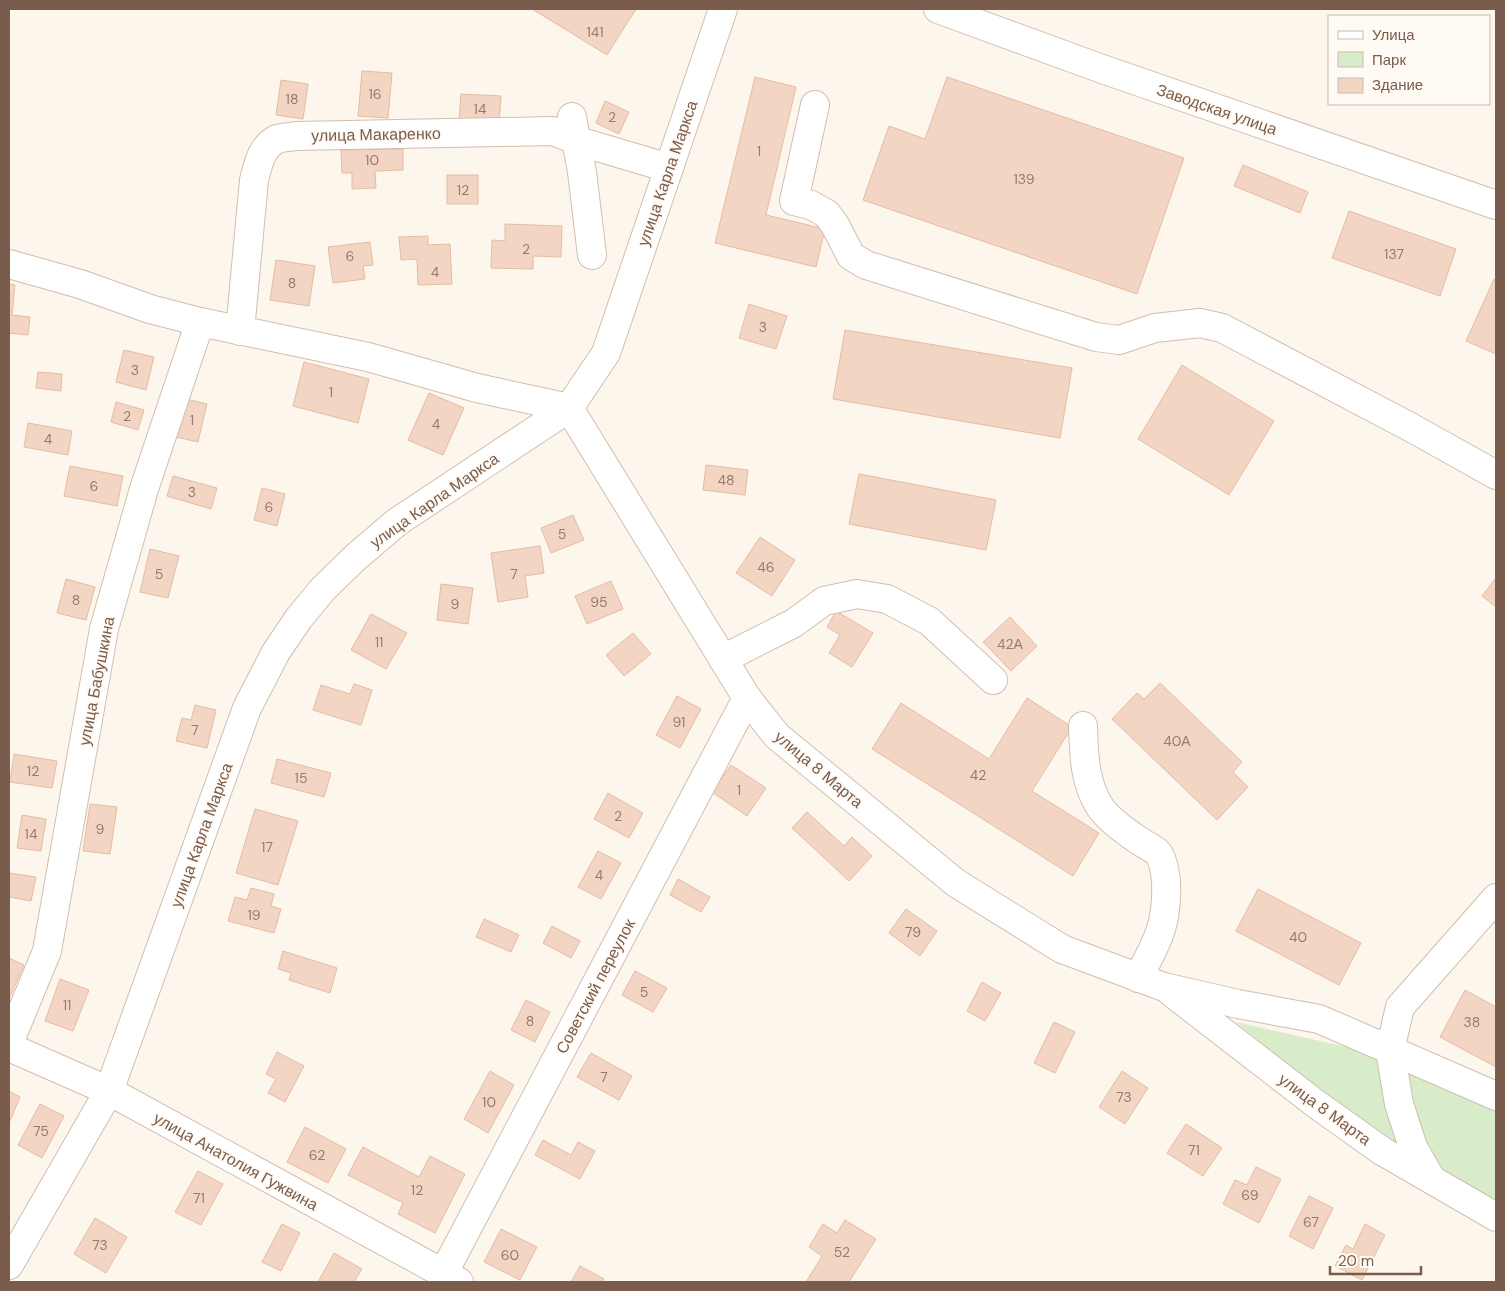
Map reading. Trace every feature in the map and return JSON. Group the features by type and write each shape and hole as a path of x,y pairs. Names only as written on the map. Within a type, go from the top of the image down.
{"street":[{"name":"улица Карла Маркса","path":"9,1265 110,1091 247,708 276,652 299,618 323,589 356,557 397,522 569,408 606,353 722,9"},
{"name":"Заводская улица","path":"938,9 1105,70 1496,205"},
{"path":"815,105 794,201 810,205 827,214 851,256 866,265 1096,337 1119,340 1155,328 1200,324 1222,328 1412,428 1496,475"},
{"name":"улица Макаренко","path":"240,331 254,180 259,160 266,147 278,139 297,136 574,129 669,168"},
{"path":"574,129 582,172 592,256"},
{"path":"9,264 80,284 150,309 200,322 368,357 477,388 569,408"},
{"name":"улица Бабушкина","path":"9,1043 47,951 104,630 144,489 200,322"},
{"name":"улица 8 Марта","path":"569,408 747,698 777,736 956,883 1062,949 1164,987 1238,1004 1318,1019 1496,1096"},
{"path":"723,659 794,622 824,601 857,594 887,599 929,621 994,680"},
{"name":"Советский переулок","path":"451,1278 747,698"},
{"path":"1083,726 1088,784 1101,808 1128,833 1158,853 1165,871 1167,897 1164,920 1158,943 1138,978"},
{"path":"1340,1028 1357,1026 1378,1020 1400,1007 1496,898"},
{"name":"улица 8 Марта","path":"1164,987 1316,1104 1382,1151 1496,1217"},
{"path":"1400,1007 1390,1050 1398,1104 1413,1147 1432,1180"},
{"name":"улица Анатолия Гужвина","path":"9,1047 110,1091 451,1278"}],"green space":[{"path":"1236,1022 1373,1053 1496,1111 1496,1212 1368,1132"}],"building":[{"path":"532,9 636,9 607,55"},
{"path":"362,71 392,73 388,118 358,116"},
{"path":"755,77 796,87 766,215 825,229 816,267 715,243"},
{"path":"947,77 1184,158 1137,294 863,200 889,126 925,139"},
{"path":"281,80 308,84 303,119 276,115"},
{"path":"461,94 501,96 499,124 459,122"},
{"path":"605,101 629,112 619,134 596,123"},
{"path":"403,149 403,170 375,171 376,188 352,189 352,173 342,173 341,150"},
{"path":"1243,165 1308,192 1300,213 1234,186"},
{"path":"447,175 478,175 478,204 447,204"},
{"path":"1349,211 1456,249 1440,296 1332,258"},
{"path":"505,224 562,226 561,257 533,256 533,269 491,268 492,240 505,241"},
{"path":"428,236 428,245 450,244 452,284 418,285 417,259 401,260 399,237"},
{"path":"370,242 373,265 363,266 365,279 333,283 328,247"},
{"path":"276,260 315,266 309,306 270,300"},
{"path":"1494,279 1496,280 1496,354 1466,341"},
{"path":"9,284 15,285 12,315 30,317 28,335 9,333"},
{"path":"749,304 787,316 776,349 739,338"},
{"path":"845,330 1072,368 1060,438 833,399"},
{"path":"124,350 154,357 146,390 116,382"},
{"path":"304,362 369,379 358,423 293,406"},
{"path":"1182,365 1274,421 1229,495 1138,439"},
{"path":"38,372 62,374 61,391 36,388"},
{"path":"429,393 464,408 443,455 408,440"},
{"path":"186,399 207,404 198,442 176,437"},
{"path":"116,402 144,410 138,430 111,422"},
{"path":"28,423 72,431 68,455 24,447"},
{"path":"706,465 748,470 745,495 703,490"},
{"path":"70,466 123,476 117,506 64,496"},
{"path":"859,474 996,500 986,550 849,524"},
{"path":"173,476 217,488 211,509 167,496"},
{"path":"262,488 285,494 277,526 254,520"},
{"path":"573,515 584,540 551,553 541,528"},
{"path":"760,537 795,560 772,596 736,573"},
{"path":"540,546 544,573 525,576 528,597 498,602 491,553"},
{"path":"150,549 179,556 168,598 140,592"},
{"path":"1496,578 1496,607 1482,596"},
{"path":"66,579 95,587 86,620 57,613"},
{"path":"611,581 623,609 587,624 575,596"},
{"path":"441,584 473,588 468,624 437,620"},
{"path":"836,611 873,633 852,667 829,653 840,635 827,627"},
{"path":"371,614 407,633 386,669 351,650"},
{"path":"1010,617 1037,646 1011,671 983,642"},
{"path":"633,633 651,654 624,676 606,655"},
{"path":"1160,683 1242,762 1233,772 1248,787 1217,820 1112,719 1137,693 1144,699"},
{"path":"354,684 372,690 361,725 313,710 321,685 350,694"},
{"path":"677,696 701,709 680,748 656,735"},
{"path":"1027,698 1072,727 1032,791 1099,833 1073,876 872,749 901,703 989,759"},
{"path":"195,705 216,710 207,748 176,741 182,718 191,720"},
{"path":"14,754 57,761 52,788 10,782"},
{"path":"277,759 331,773 324,797 271,783"},
{"path":"731,765 766,788 747,816 712,792"},
{"path":"608,793 643,813 629,838 594,819"},
{"path":"90,804 117,807 110,854 83,851"},
{"path":"255,809 298,821 278,885 236,873"},
{"path":"807,812 844,846 852,837 872,856 849,881 792,828"},
{"path":"22,815 46,819 41,851 17,848"},
{"path":"598,851 621,863 601,899 578,887"},
{"path":"9,873 36,877 31,901 9,897"},
{"path":"678,879 710,897 701,912 670,895"},
{"path":"251,888 274,894 271,906 281,909 274,933 228,921 235,897 247,900"},
{"path":"1258,889 1361,943 1339,985 1236,931"},
{"path":"906,909 937,931 920,956 889,933"},
{"path":"484,919 519,935 511,952 476,937"},
{"path":"552,926 580,941 571,958 543,943"},
{"path":"283,951 337,968 330,993 289,980 291,973 278,969"},
{"path":"9,958 24,965 9,999"},
{"path":"635,971 667,988 653,1012 622,995"},
{"path":"60,979 89,990 73,1031 45,1021"},
{"path":"982,982 1001,993 985,1021 967,1011"},
{"path":"1465,990 1496,1007 1496,1067 1440,1037"},
{"path":"526,1000 550,1012 535,1042 511,1030"},
{"path":"1054,1022 1075,1032 1055,1073 1034,1063"},
{"path":"277,1052 304,1066 285,1102 268,1093 276,1079 266,1074"},
{"path":"591,1053 632,1076 619,1100 577,1077"},
{"path":"490,1071 514,1085 488,1133 464,1119"},
{"path":"1122,1071 1148,1088 1125,1124 1099,1107"},
{"path":"9,1091 20,1097 9,1123"},
{"path":"40,1104 64,1116 42,1158 18,1145"},
{"path":"1186,1124 1222,1148 1203,1176 1167,1153"},
{"path":"305,1127 346,1149 328,1183 287,1162"},
{"path":"543,1140 571,1155 578,1142 595,1151 580,1179 535,1155"},
{"path":"363,1147 419,1177 430,1156 465,1174 435,1233 398,1214 403,1203 348,1175"},
{"path":"1256,1167 1281,1179 1259,1223 1223,1204 1235,1180 1247,1185"},
{"path":"198,1171 223,1184 201,1225 175,1212"},
{"path":"1309,1196 1333,1208 1313,1249 1289,1236"},
{"path":"95,1218 127,1237 106,1273 74,1254"},
{"path":"845,1220 876,1239 849,1282 806,1282 822,1256 809,1247 823,1224 837,1233"},
{"path":"282,1224 300,1233 281,1271 262,1262"},
{"path":"1365,1224 1385,1235 1362,1280 1335,1266 1346,1245 1353,1249"},
{"path":"501,1229 537,1247 520,1280 484,1262"},
{"path":"334,1253 362,1269 354,1282 318,1282"},
{"path":"580,1266 604,1279 602,1282 571,1282"}]}
